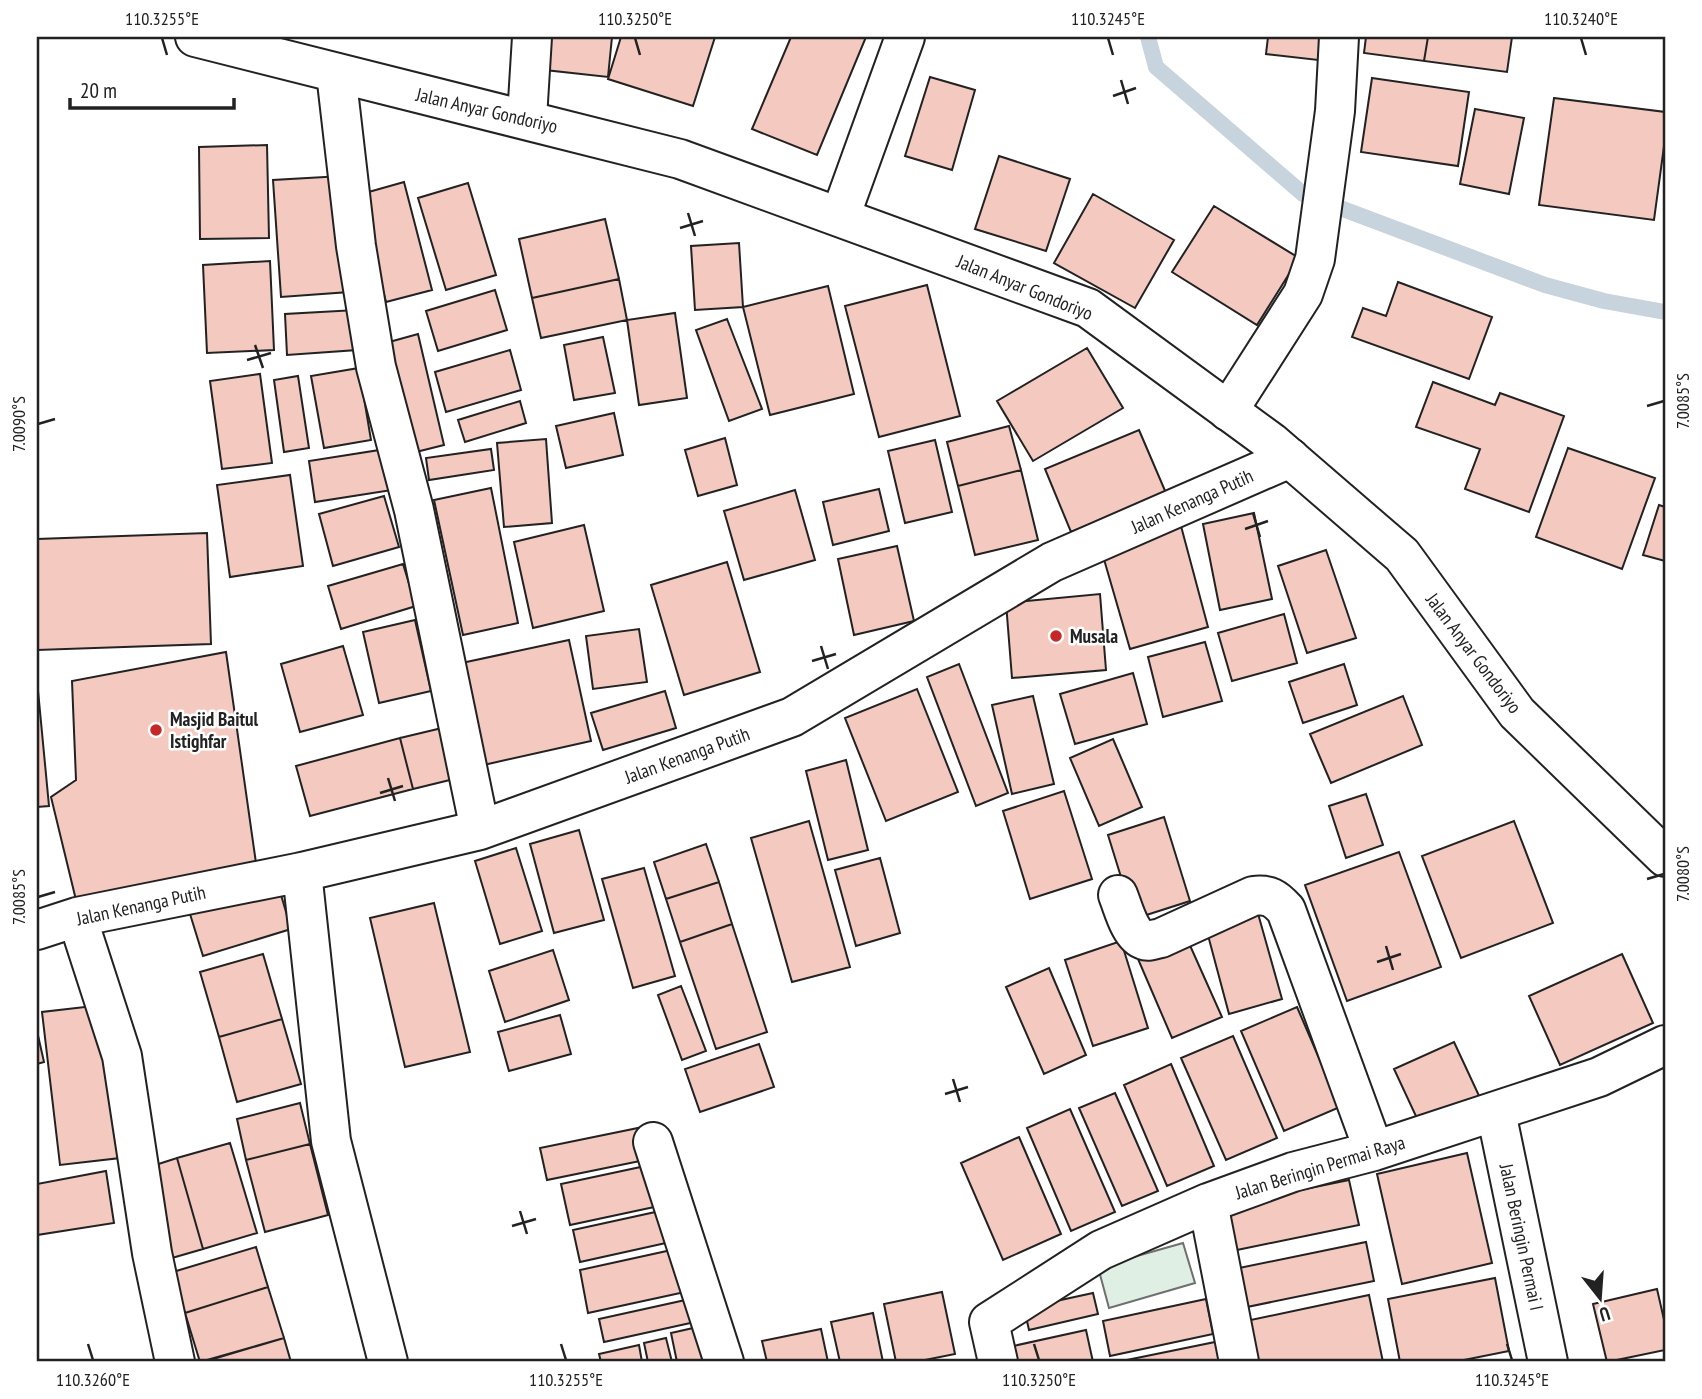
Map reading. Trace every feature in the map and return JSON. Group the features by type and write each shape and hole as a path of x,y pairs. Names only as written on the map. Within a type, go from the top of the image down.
{"street":[{"name":"Jalan Anyar Gondoriyo","path":"195,37 336,74 527,118 680,159 1088,309 1290,458 1402,555 1517,713 1665,858"},
{"path":"527,118 532,37"},
{"path":"840,217 905,37"},
{"path":"1228,411 1303,294 1315,259 1335,111 1339,37"},
{"path":"336,74 356,246 376,367 414,510 480,830"},
{"name":"Jalan Kenanga Putih","path":"37,930 77,917 302,872 480,830 792,717 1052,562 1290,458"},
{"path":"302,872 331,1142 388,1362"},
{"path":"1118,895 1132,927 1139,938 1147,941 1161,938 1253,896 1266,894 1276,899 1286,910 1374,1151"},
{"path":"77,917 122,1056 152,1253 175,1362"},
{"name":"Jalan Beringin Permai Raya","path":"998,1362 989,1322 1101,1250 1208,1203 1293,1172 1374,1151 1599,1077 1665,1045"},
{"name":"Jalan Beringin Permai I","path":"1496,1112 1548,1362"},
{"path":"653,1142 724,1362"},
{"path":"1208,1203 1239,1362"}],"green space":[{"path":"1183,1243 1195,1283 1109,1308 1098,1267"}],"building":[{"path":"540,37 612,37 608,77 536,69"},
{"path":"621,37 715,37 693,106 608,79"},
{"path":"791,37 866,37 817,155 752,129"},
{"path":"1268,37 1321,37 1318,60 1266,54"},
{"path":"1366,37 1428,37 1424,61 1364,53"},
{"path":"1428,37 1512,37 1507,72 1424,61"},
{"path":"930,77 975,90 952,170 905,156"},
{"path":"1372,78 1469,92 1458,166 1361,152"},
{"path":"1554,98 1665,112 1665,139 1654,220 1539,205"},
{"path":"1475,109 1524,118 1509,194 1460,184"},
{"path":"267,145 269,238 200,239 199,147"},
{"path":"999,156 1070,179 1046,251 975,229"},
{"path":"342,176 349,292 281,297 273,180"},
{"path":"404,182 432,290 386,302 358,195"},
{"path":"468,183 496,275 446,290 418,198"},
{"path":"1093,194 1174,240 1135,308 1054,263"},
{"path":"1214,206 1299,258 1257,325 1172,272"},
{"path":"605,219 619,279 532,298 519,239"},
{"path":"739,243 743,307 695,310 691,246"},
{"path":"270,261 274,350 207,353 203,265"},
{"path":"619,279 627,320 541,338 532,298"},
{"path":"1398,282 1492,317 1469,379 1352,337 1363,308 1386,316"},
{"path":"927,285 960,416 879,437 845,306"},
{"path":"828,286 854,394 770,415 743,307"},
{"path":"495,290 507,330 438,351 426,311"},
{"path":"356,310 357,350 287,355 285,314"},
{"path":"675,313 687,398 639,405 627,320"},
{"path":"727,319 762,409 729,421 696,330"},
{"path":"418,334 444,445 408,454 382,344"},
{"path":"603,337 615,393 574,400 564,345"},
{"path":"1087,348 1123,408 1033,461 997,401"},
{"path":"510,350 521,390 446,412 435,372"},
{"path":"359,368 371,440 324,448 311,376"},
{"path":"260,374 272,463 222,469 210,381"},
{"path":"298,376 309,448 284,452 274,380"},
{"path":"1433,382 1495,405 1500,393 1564,416 1529,512 1465,489 1480,449 1416,427"},
{"path":"520,401 526,423 465,442 458,420"},
{"path":"614,413 623,455 566,468 556,426"},
{"path":"1009,426 1021,470 958,486 947,442"},
{"path":"1139,430 1166,493 1071,532 1045,469"},
{"path":"725,438 737,485 698,496 685,450"},
{"path":"546,439 552,523 504,527 497,443"},
{"path":"935,440 952,512 905,523 888,451"},
{"path":"1568,448 1655,478 1622,569 1536,537"},
{"path":"386,449 392,490 315,502 309,461"},
{"path":"491,449 494,470 429,480 426,458"},
{"path":"1021,470 1038,540 975,555 958,486"},
{"path":"290,475 303,566 230,577 217,485"},
{"path":"491,488 518,623 463,635 434,500"},
{"path":"879,489 889,531 833,545 823,502"},
{"path":"795,490 815,560 744,580 724,511"},
{"path":"384,496 399,547 333,566 319,514"},
{"path":"1659,505 1665,507 1665,561 1643,555"},
{"path":"1254,513 1272,599 1220,610 1203,524"},
{"path":"584,525 604,611 533,628 514,542"},
{"path":"1181,526 1208,627 1130,649 1101,549"},
{"path":"207,533 211,644 37,650 37,539"},
{"path":"897,546 914,621 854,635 838,559"},
{"path":"1326,550 1356,638 1307,653 1278,566"},
{"path":"727,562 760,672 684,695 651,585"},
{"path":"403,564 416,606 341,629 328,586"},
{"name":"Musala","path":"1100,594 1106,670 1012,678 1006,603"},
{"path":"1284,614 1297,663 1232,681 1218,633"},
{"path":"415,620 431,691 379,703 363,632"},
{"path":"639,629 647,682 593,689 586,636"},
{"path":"569,640 591,741 479,766 457,664"},
{"path":"1205,642 1222,701 1163,717 1148,657"},
{"path":"343,646 363,715 300,732 281,664"},
{"name":"Masjid Baitul Istighfar","path":"226,652 256,863 76,900 51,797 76,780 72,681"},
{"path":"959,664 1008,793 976,806 927,677"},
{"path":"1344,664 1357,705 1303,723 1289,682"},
{"path":"1133,673 1147,724 1075,744 1060,694"},
{"path":"37,680 49,806 37,807"},
{"path":"917,689 958,792 886,821 845,718"},
{"path":"665,691 676,728 603,750 591,713"},
{"path":"1033,696 1054,784 1012,794 992,705"},
{"path":"1403,696 1422,745 1331,783 1310,734"},
{"path":"442,728 454,779 413,789 400,738"},
{"path":"400,738 413,789 310,816 296,766"},
{"path":"1113,739 1142,807 1099,826 1070,758"},
{"path":"846,760 868,850 828,860 806,771"},
{"path":"1064,791 1092,879 1030,899 1003,811"},
{"path":"1366,794 1383,845 1346,858 1329,806"},
{"path":"1164,817 1190,901 1134,919 1108,835"},
{"path":"809,821 850,967 792,982 751,838"},
{"path":"1514,821 1553,923 1461,958 1422,856"},
{"path":"579,830 604,920 554,933 530,844"},
{"path":"706,844 719,882 666,899 654,862"},
{"path":"516,848 542,931 500,944 475,861"},
{"path":"1399,852 1441,967 1347,1001 1305,885"},
{"path":"880,858 900,933 856,946 835,870"},
{"path":"644,868 675,976 633,988 602,879"},
{"path":"719,882 732,924 680,942 666,899"},
{"path":"279,888 291,929 203,956 190,914"},
{"path":"434,903 470,1052 405,1067 370,918"},
{"path":"1257,910 1282,999 1229,1014 1205,924"},
{"path":"732,924 767,1032 716,1049 680,942"},
{"path":"1184,932 1222,1017 1172,1038 1135,952"},
{"path":"1121,941 1148,1028 1093,1046 1065,960"},
{"path":"553,950 569,1000 505,1022 489,971"},
{"path":"263,954 282,1019 219,1037 200,972"},
{"path":"1622,954 1653,1023 1560,1065 1529,996"},
{"path":"1049,968 1086,1055 1044,1074 1006,987"},
{"path":"681,986 706,1051 682,1060 658,995"},
{"path":"102,1005 120,1158 60,1165 42,1012"},
{"path":"1297,1007 1340,1107 1284,1131 1241,1031"},
{"path":"560,1015 571,1054 509,1071 498,1032"},
{"path":"282,1019 301,1084 237,1102 219,1037"},
{"path":"37,1031 44,1062 37,1064"},
{"path":"1233,1036 1277,1138 1226,1160 1181,1058"},
{"path":"1454,1042 1481,1100 1421,1127 1394,1069"},
{"path":"759,1044 774,1087 700,1112 685,1069"},
{"path":"1171,1064 1214,1166 1167,1186 1124,1085"},
{"path":"1115,1093 1158,1191 1122,1206 1079,1108"},
{"path":"300,1103 310,1144 246,1160 237,1119"},
{"path":"1070,1109 1115,1212 1071,1231 1027,1128"},
{"path":"638,1128 645,1160 547,1180 540,1148"},
{"path":"1019,1137 1061,1234 1003,1260 961,1163"},
{"path":"230,1143 257,1233 203,1249 177,1158"},
{"path":"310,1144 328,1215 265,1232 246,1160"},
{"path":"1467,1153 1492,1263 1402,1284 1377,1174"},
{"path":"177,1158 203,1249 172,1258 146,1168"},
{"path":"650,1165 659,1206 570,1225 561,1184"},
{"path":"106,1171 114,1223 37,1235 37,1184"},
{"path":"1349,1180 1359,1225 1232,1251 1223,1206"},
{"path":"660,1211 666,1243 580,1262 573,1230"},
{"path":"1366,1242 1374,1281 1247,1307 1239,1268"},
{"path":"256,1247 268,1287 185,1313 173,1272"},
{"path":"676,1249 685,1292 588,1313 580,1270"},
{"path":"1495,1278 1509,1351 1454,1362 1400,1362 1388,1299"},
{"path":"268,1287 284,1338 200,1362 185,1313"},
{"path":"1657,1289 1665,1324 1665,1350 1607,1362 1593,1304"},
{"path":"942,1292 955,1354 915,1362 896,1362 884,1304"},
{"path":"1093,1293 1098,1314 1029,1330 1024,1308"},
{"path":"1369,1295 1383,1362 1255,1362 1246,1321"},
{"path":"690,1299 695,1322 604,1342 599,1319"},
{"path":"1206,1299 1213,1334 1110,1356 1103,1321"},
{"path":"873,1313 883,1362 840,1362 831,1322"},
{"path":"702,1326 710,1362 677,1362 671,1333"},
{"path":"821,1329 828,1362 767,1362 762,1341"},
{"path":"1086,1330 1093,1362 1007,1362 1004,1348"},
{"path":"284,1338 291,1362 203,1362"},
{"path":"666,1338 672,1362 648,1362 644,1343"},
{"path":"1220,1341 1224,1362 1117,1362"},
{"path":"639,1345 642,1362 601,1362 599,1354"}],"waterway":[{"path":"1148,37 1156,67 1303,194 1545,285 1604,301 1665,312"}],"place":[{"name":"Musala","path":"1056,636"},
{"name":"Masjid Baitul Istighfar","path":"156,730"}]}
